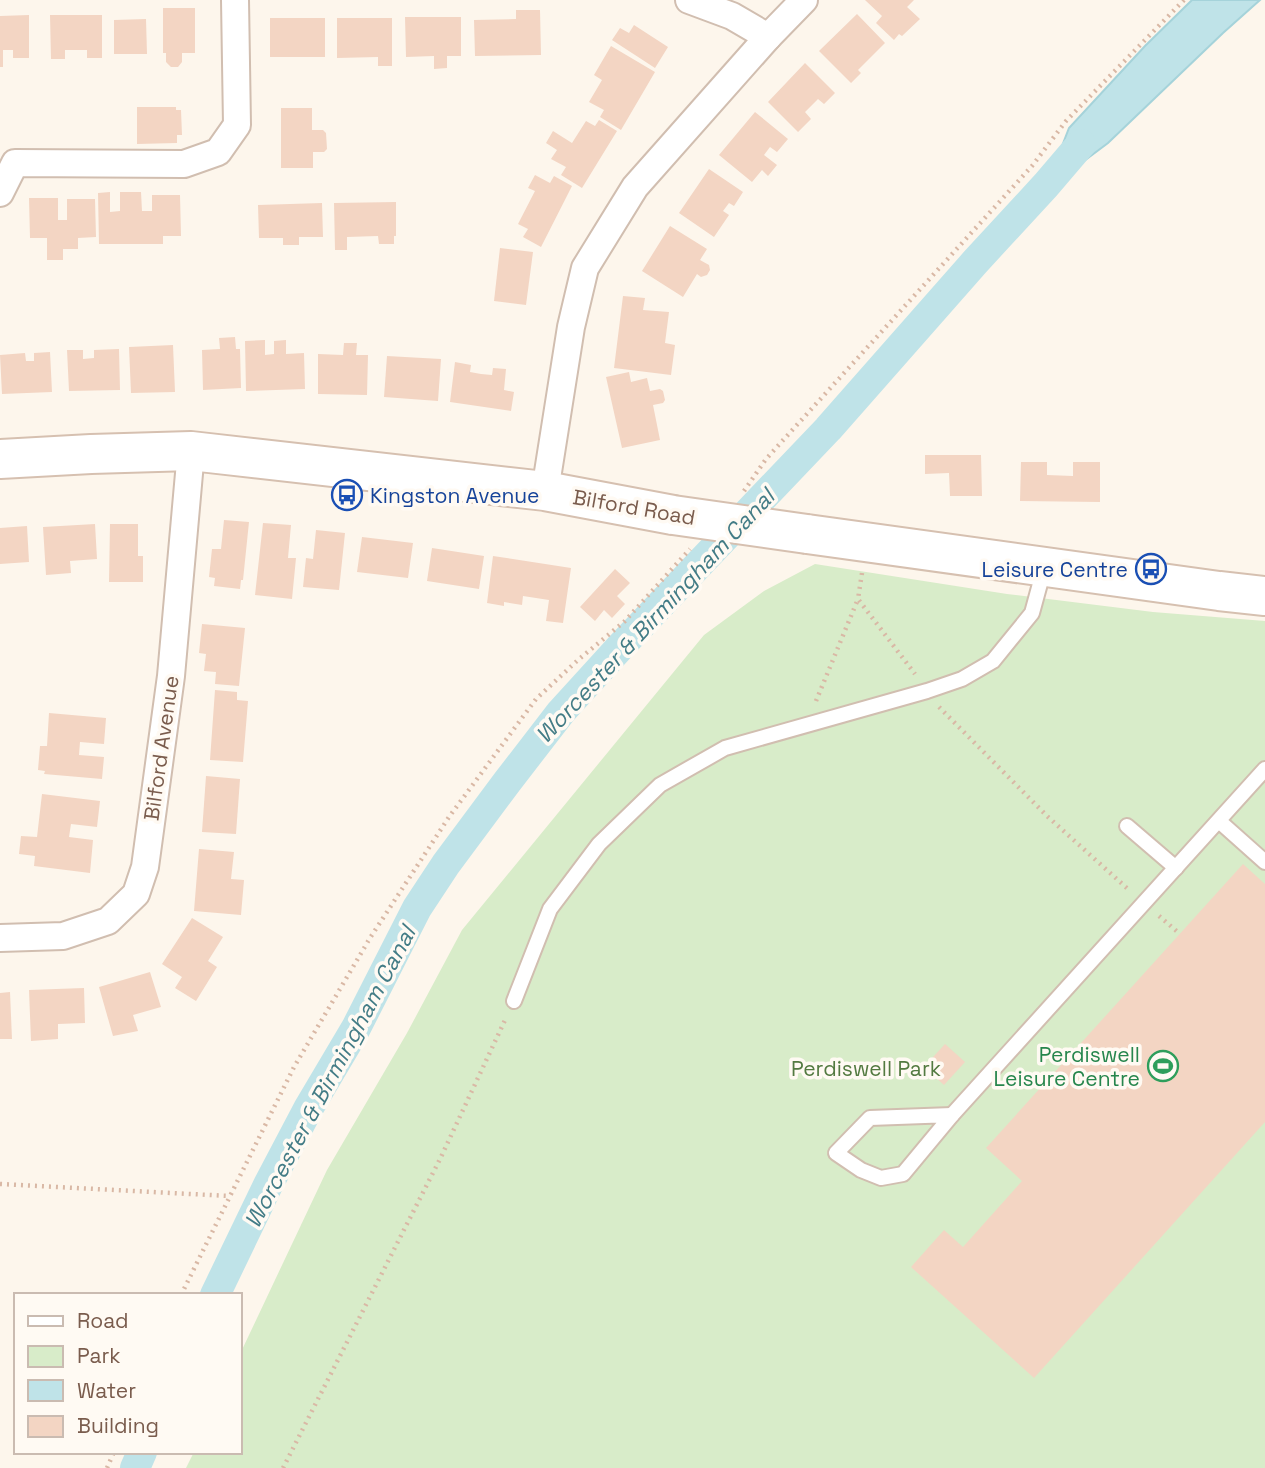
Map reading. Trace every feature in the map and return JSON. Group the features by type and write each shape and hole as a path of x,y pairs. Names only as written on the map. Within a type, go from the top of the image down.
{"main road":[{"name":"Bilford Road","path":"0,459 191,451 545,491 673,515 1265,596"}],"street":[{"path":"0,193 15,163 184,164 218,152 237,125 235,0"},
{"path":"689,0 732,16 768,37"},
{"path":"545,491 571,327 585,268 635,187 804,0"},
{"name":"Bilford Avenue","path":"0,938 63,936 97,925 108,921 136,894 145,867 171,676 191,451"}],"lane":[{"path":"514,1001 550,909 599,844 660,785 725,748 962,679 993,661 1031,613 1044,567"},
{"path":"952,1115 870,1118 836,1153 860,1170 881,1178 903,1174 952,1115 1265,769"},
{"path":"1219,821 1265,862"},
{"path":"1127,826 1176,868"}],"path":[{"path":"741,495 766,459 1032,166 1066,121 1184,0"},
{"path":"806,725 858,599 866,542"},
{"path":"182,1293 294,1067 370,938 449,817 536,699 625,621 691,548"},
{"path":"858,599 943,712 1047,816 1180,934"},
{"path":"283,1468 441,1157 514,1001"},
{"path":"0,1184 229,1196"}],"green space":[{"name":"Perdiswell Park","path":"815,564 1007,594 1153,612 1265,621 1265,1468 186,1468 193,1454 242,1454 242,1350 327,1170 407,1033 462,930 704,635 764,591"}],"water":[{"path":"1192,0 1260,0 1108,143 1060,179 1052,172 1069,128"}],"building":[{"path":"865,0 914,0 907,7 920,19 894,40 876,23 882,16"},
{"path":"163,8 195,8 195,53 182,53 182,62 178,67 171,67 166,62 166,53 163,53"},
{"path":"516,10 540,10 541,55 475,56 474,20 516,19"},
{"path":"857,14 885,43 858,70 861,73 851,83 819,51"},
{"path":"29,15 29,58 13,58 13,50 3,50 3,67 0,67 0,16"},
{"path":"50,15 102,15 102,58 87,58 87,50 65,50 65,59 51,59"},
{"path":"405,17 461,17 461,56 447,56 447,68 434,69 434,56 406,57"},
{"path":"270,18 325,18 325,57 270,57"},
{"path":"337,18 392,18 392,66 378,66 378,57 337,58"},
{"path":"146,19 147,54 114,54 114,20"},
{"path":"634,25 668,47 655,68 612,40 620,28 629,33"},
{"path":"611,46 655,72 621,130 600,117 604,110 589,102 602,80 594,75"},
{"path":"805,63 835,93 824,104 818,99 805,112 811,119 798,132 768,102"},
{"path":"137,107 176,107 176,110 181,110 182,135 177,135 177,143 137,144"},
{"path":"281,108 312,108 312,130 323,130 326,133 327,149 324,152 313,152 313,168 281,168"},
{"path":"755,112 788,139 777,152 770,147 764,155 777,165 768,176 762,170 752,182 719,155"},
{"path":"599,120 617,131 582,188 561,175 566,167 551,159 557,150 546,143 553,131 572,143 586,121 595,126"},
{"path":"709,169 743,192 734,206 729,203 723,211 729,215 714,237 679,213"},
{"path":"535,175 550,183 554,176 572,186 541,247 523,237 528,229 518,224 535,191 528,188"},
{"path":"110,192 110,212 120,211 120,192 141,192 142,211 152,211 152,195 180,195 181,236 163,236 163,244 99,244 98,193"},
{"path":"29,198 58,198 58,220 67,220 67,199 95,199 96,237 78,238 78,249 63,249 63,260 47,260 47,238 30,238"},
{"path":"396,202 394,244 379,244 378,236 347,237 347,250 335,250 334,203"},
{"path":"322,203 323,237 299,237 299,245 283,245 283,238 259,238 258,205"},
{"path":"670,226 707,249 700,260 709,265 710,270 707,275 701,277 697,274 683,297 642,271"},
{"path":"500,248 533,252 526,305 494,301"},
{"path":"623,296 645,298 643,310 669,312 665,343 675,345 671,375 614,368"},
{"path":"235,337 236,349 240,349 241,388 203,390 202,350 220,349 219,338"},
{"path":"265,340 265,355 274,354 274,341 286,340 286,354 304,353 305,389 246,391 245,341"},
{"path":"344,343 357,343 356,355 368,355 367,395 318,394 318,354 343,355"},
{"path":"173,345 175,392 131,393 129,347"},
{"path":"119,349 120,390 69,391 67,350 83,350 83,359 94,358 94,350"},
{"path":"50,352 52,392 2,394 0,355 25,353 26,361 34,361 34,353"},
{"path":"387,356 441,359 438,401 384,397"},
{"path":"455,362 471,365 470,372 481,374 492,375 493,368 506,369 504,390 514,392 511,411 450,402"},
{"path":"629,372 631,382 647,378 650,391 660,389 665,400 653,405 660,440 622,448 606,377"},
{"path":"925,455 981,455 982,496 950,496 949,473 925,474"},
{"path":"1021,462 1047,462 1047,475 1073,476 1073,462 1100,462 1100,502 1020,501"},
{"path":"224,520 249,522 240,589 214,586 215,578 209,577 212,549 221,549"},
{"path":"263,523 291,525 288,558 296,558 292,599 255,595"},
{"path":"95,524 97,559 70,561 71,573 46,575 43,527"},
{"path":"110,524 138,524 138,556 143,556 143,582 109,582"},
{"path":"27,526 29,562 0,564 0,528"},
{"path":"316,530 345,533 339,590 303,587 306,558 313,559"},
{"path":"362,537 413,543 408,578 357,572"},
{"path":"432,548 484,556 479,589 427,581"},
{"path":"493,556 571,568 563,623 546,621 549,600 523,596 522,605 487,603"},
{"path":"615,569 630,583 617,596 625,604 612,618 604,610 595,621 580,607"},
{"path":"202,624 245,628 239,686 215,684 216,672 204,671 206,654 199,653"},
{"path":"215,690 237,692 237,700 248,701 243,762 210,760"},
{"path":"49,713 106,718 104,744 80,742 79,755 104,757 102,779 44,774 45,771 38,770 40,746 47,746"},
{"path":"206,776 240,779 236,834 202,832"},
{"path":"42,794 100,801 97,827 71,824 69,837 93,840 90,873 34,866 35,856 19,854 21,836 37,837"},
{"path":"199,849 234,852 231,879 244,880 241,915 194,911"},
{"name":"Perdiswell Leisure Centre","path":"1243,864 1265,884 1265,1122 1034,1378 911,1267 944,1230 963,1247 1022,1181 986,1148"},
{"path":"192,918 223,937 208,961 217,967 196,1001 175,988 182,977 162,964"},
{"path":"150,972 161,1007 133,1015 138,1031 113,1036 99,987"},
{"path":"84,988 85,1023 58,1024 58,1039 31,1041 29,990"},
{"path":"10,992 12,1039 0,1039 0,993"},
{"path":"945,1044 965,1062 944,1085 924,1067"}],"waterway":[{"name":"Worcester & Birmingham Canal","path":"216,1293 268,1185 308,1109 356,1028 417,908 507,782 561,712 828,429 1081,144"},
{"name":"Worcester & Birmingham Canal","path":"135,1468 141,1454"}],"place":[{"name":"Kingston Avenue","path":"347,495"},
{"name":"Leisure Centre","path":"1151,569"},
{"name":"Perdiswell Leisure Centre","path":"1163,1066"}]}
